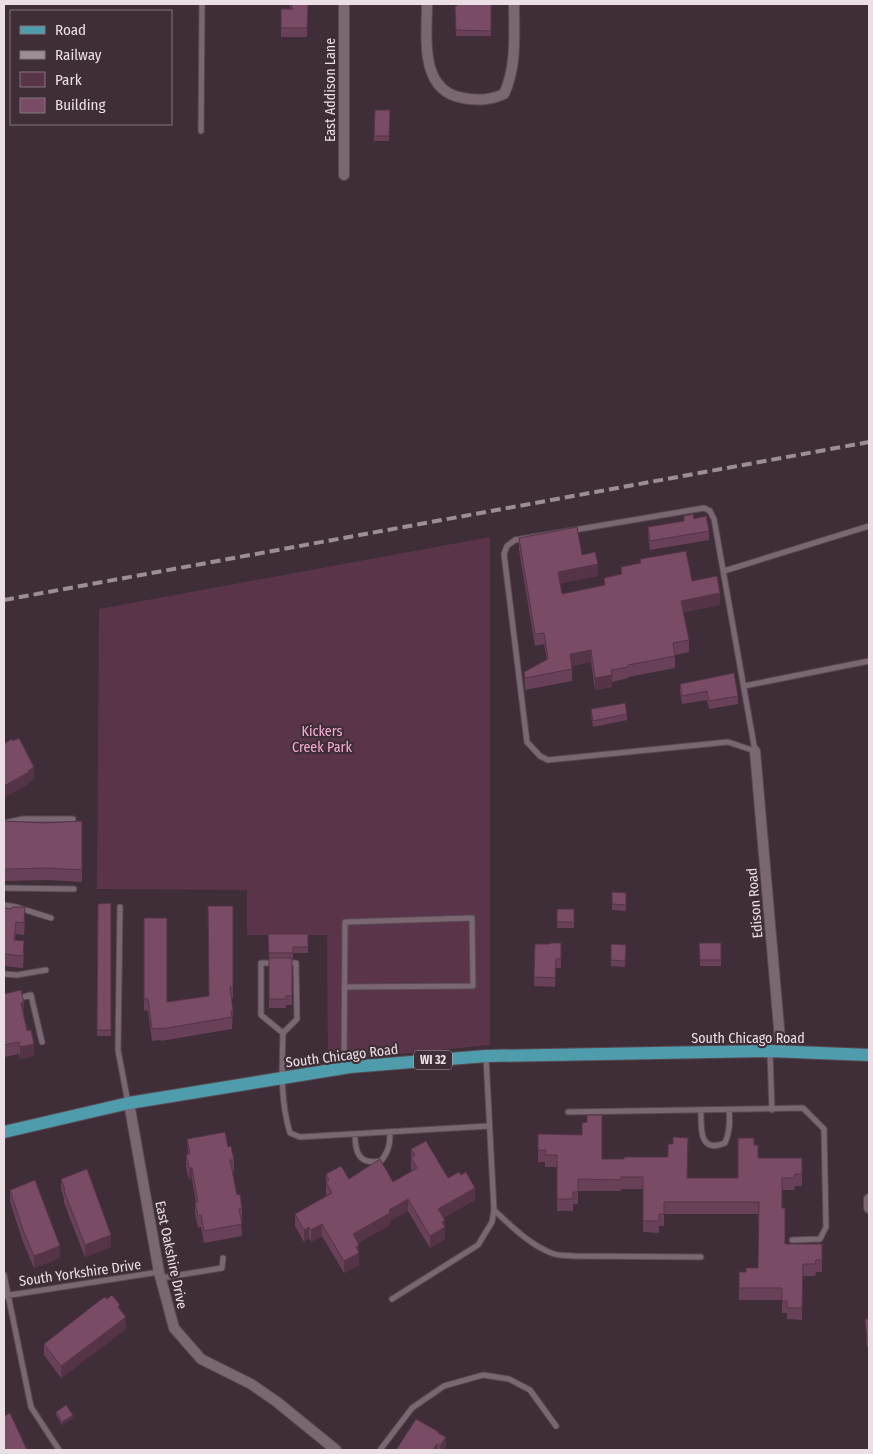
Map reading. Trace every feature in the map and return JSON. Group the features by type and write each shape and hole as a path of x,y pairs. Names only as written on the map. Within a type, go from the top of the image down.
{"main road":[{"name":"South Chicago Road","path":"4,1132 128,1104 344,1068 486,1056 776,1051 869,1055"}],"street":[{"name":"East Addison Lane","path":"344,4 344,176"},
{"path":"427,4 427,51 429,68 435,81 454,97 477,101 492,99 504,94 510,81 514,49 514,4"},
{"name":"Edison Road","path":"755,752 776,1051"},
{"name":"East Oakshire Drive","path":"128,1104 160,1275 174,1328 201,1359 251,1384 336,1450"},
{"path":"869,1199 869,1208"}],"lane":[{"path":"201,131 202,4"},
{"path":"704,508 710,511 714,519 724,571 755,752 728,742 548,760 540,756 527,742 504,554 508,546 515,540 704,508"},
{"path":"724,571 869,526"},
{"path":"744,686 869,661"},
{"path":"4,823 23,820 73,819"},
{"path":"4,888 74,889"},
{"path":"4,905 51,918"},
{"path":"120,907 118,1050 128,1104"},
{"path":"344,987 473,986 472,918 344,922 344,987 344,1068"},
{"path":"283,1034 261,1015 261,963 296,963 297,1019 283,1034 281,1078 290,1133 300,1137 489,1126"},
{"path":"4,974 17,975 46,970"},
{"path":"4,1002 31,995 42,1042"},
{"path":"772,1110 776,1051"},
{"path":"392,1299 478,1245 492,1222 494,1210 486,1056"},
{"path":"568,1112 803,1108 824,1129 826,1227 820,1239 792,1240"},
{"path":"701,1111 702,1136 705,1142 718,1146 725,1143 728,1136 730,1128 729,1110"},
{"path":"354,1134 355,1150 361,1158 372,1162 381,1161 388,1153 390,1132"},
{"path":"494,1210 537,1246 555,1254 574,1256 701,1257"},
{"name":"South Yorkshire Drive","path":"6,1295 222,1268 222,1258"},
{"path":"4,1275 6,1295 31,1407 59,1450"},
{"path":"380,1450 412,1408 444,1386 483,1376 509,1379 530,1390 556,1426"}],"green space":[{"name":"Kickers Creek Park","path":"490,537 490,1045 328,1061 327,935 247,935 247,890 97,889 99,609"}],"building":[{"path":"291,4 308,4 307,28 281,28 281,9 293,9"},
{"path":"457,4 491,4 491,31 456,30 455,6"},
{"path":"375,110 390,110 389,136 374,136"},
{"path":"693,514 694,519 706,516 709,531 650,541 648,527 684,521 684,516"},
{"path":"577,527 582,555 595,552 598,564 558,572 562,594 605,585 604,578 622,574 621,567 641,563 640,559 686,551 692,581 717,576 720,593 681,601 689,640 673,643 675,656 628,665 628,667 611,670 612,675 595,678 591,650 570,654 572,669 525,678 524,672 548,659 544,633 535,634 519,538"},
{"path":"734,673 738,696 709,701 707,691 682,696 680,684"},
{"path":"625,703 627,714 593,721 591,709"},
{"path":"19,738 34,767 29,772 4,786 4,744 12,739 13,741"},
{"path":"4,821 46,823 82,821 82,870 47,868 4,869"},
{"path":"612,892 626,893 626,905 612,904"},
{"path":"111,903 111,1030 97,1030 98,904"},
{"path":"208,906 233,906 233,987 230,987 232,1017 152,1029 148,999 144,999 144,918 167,918 167,1002 209,996"},
{"path":"12,907 25,907 24,923 16,922 14,940 24,941 23,956 4,954 4,908 12,909"},
{"path":"557,909 574,909 574,922 557,922"},
{"path":"268,934 308,934 308,947 293,947 293,953 269,953"},
{"path":"561,943 561,959 556,959 555,978 534,977 535,944"},
{"path":"699,943 721,943 721,960 700,960"},
{"path":"611,944 626,945 625,961 611,960"},
{"path":"269,958 292,958 292,996 286,996 286,999 269,999"},
{"path":"21,990 24,1003 21,1003 27,1031 31,1030 34,1044 20,1047 19,1042 4,1045 4,994"},
{"path":"587,1115 602,1115 602,1159 668,1157 668,1144 673,1144 673,1137 688,1138 687,1178 738,1178 738,1138 754,1138 754,1145 758,1145 758,1158 802,1158 802,1174 795,1174 794,1178 782,1178 782,1208 785,1208 785,1244 822,1244 822,1260 816,1260 815,1264 803,1264 802,1308 787,1308 787,1301 782,1301 782,1288 739,1288 739,1272 746,1272 746,1268 758,1268 759,1202 664,1202 664,1214 659,1214 659,1221 643,1221 643,1177 621,1177 621,1180 578,1179 578,1192 573,1192 573,1199 557,1199 557,1155 545,1155 546,1150 538,1150 538,1134 582,1135 582,1123 587,1122"},
{"path":"225,1132 228,1147 231,1146 234,1160 230,1160 237,1195 240,1194 242,1208 239,1209 242,1224 204,1231 201,1215 198,1216 195,1203 198,1202 192,1168 189,1168 186,1155 190,1154 187,1139"},
{"path":"426,1141 448,1178 459,1172 461,1175 466,1172 475,1188 438,1209 445,1220 442,1222 445,1227 430,1236 408,1199 389,1210 390,1213 353,1234 359,1245 356,1247 359,1253 344,1261 322,1224 311,1230 309,1227 304,1230 295,1214 332,1193 326,1182 329,1180 326,1174 341,1166 349,1179 380,1159 393,1182 417,1168 411,1157 415,1155 411,1149"},
{"path":"87,1169 111,1235 85,1245 61,1179"},
{"path":"35,1180 60,1246 34,1256 10,1190"},
{"path":"112,1295 126,1317 61,1366 44,1344 99,1301 105,1297 107,1299"},
{"path":"865,1319 869,1319 869,1338 867,1338"},
{"path":"66,1405 73,1415 62,1422 56,1412"},
{"path":"10,1413 27,1450 4,1450 4,1416"},
{"path":"416,1419 446,1437 440,1446 437,1444 433,1450 396,1450"}],"railway":[{"path":"4,600 869,442"}]}
